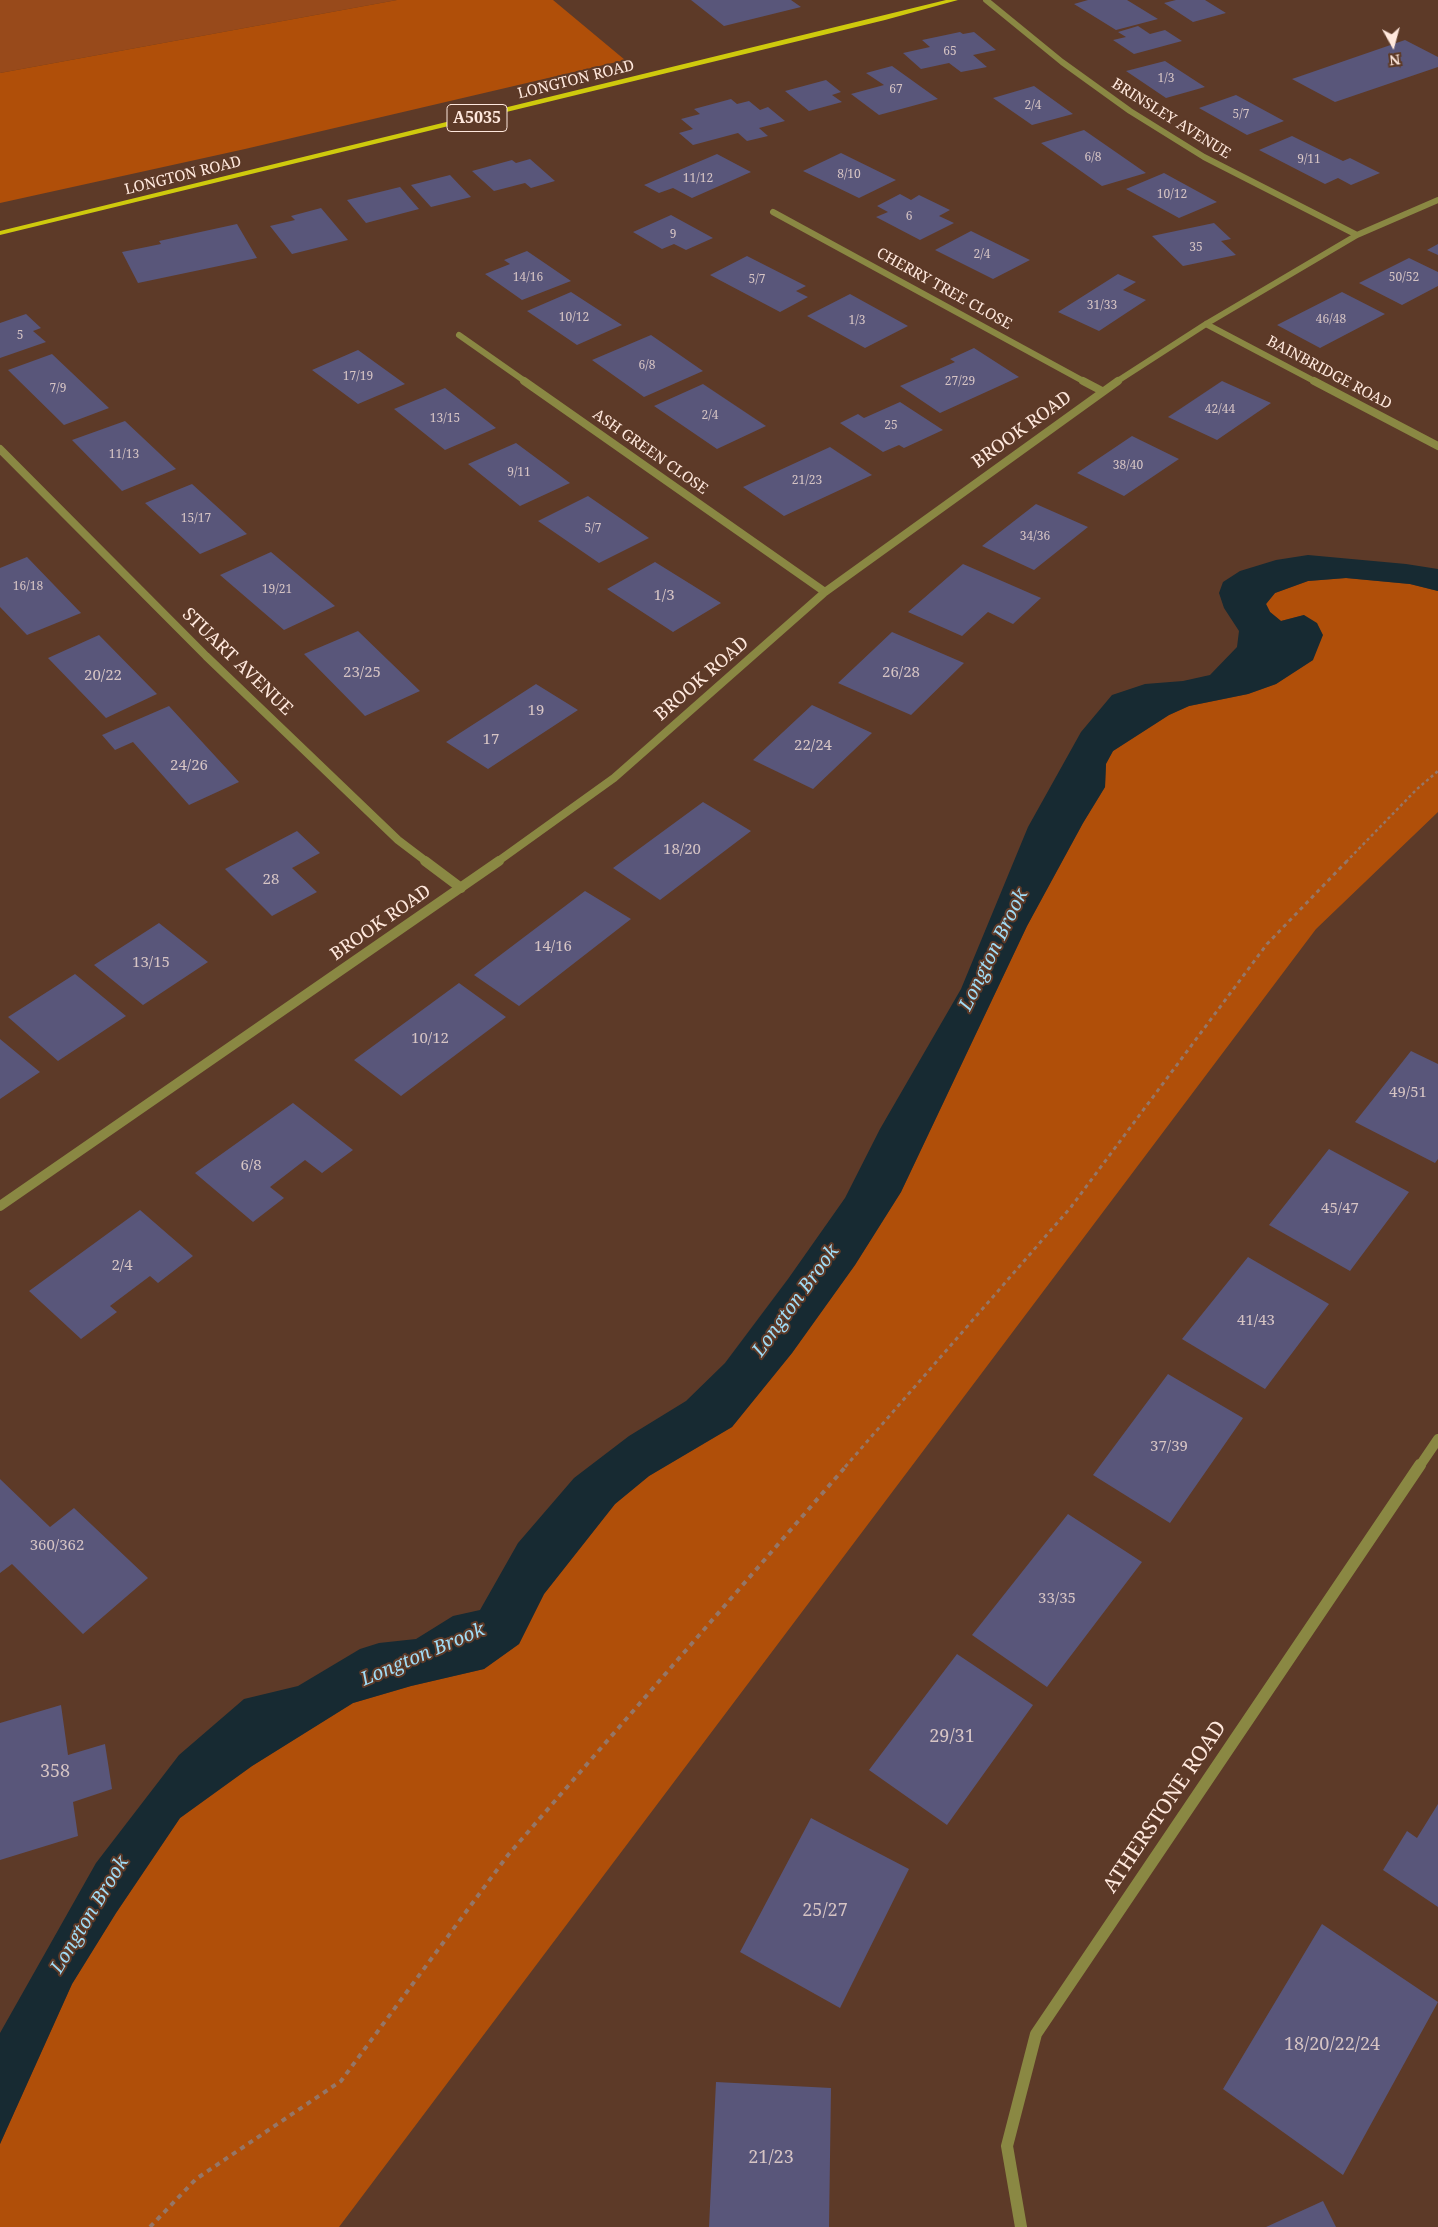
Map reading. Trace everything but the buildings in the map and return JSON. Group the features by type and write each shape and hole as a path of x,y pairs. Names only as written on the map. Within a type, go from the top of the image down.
{"main road":[{"name":"LONGTON ROAD","path":"0,233 857,26 954,0"}],"street":[{"name":"BRINSLEY AVENUE","path":"986,0 1062,62 1130,111 1204,156 1357,235"},
{"name":"BROOK ROAD","path":"0,1206 461,888 614,778 826,592 1102,391 1206,324 1357,235 1438,200"},
{"name":"CHERRY TREE CLOSE","path":"773,212 1102,391"},
{"name":"BAINBRIDGE ROAD","path":"1206,324 1438,446"},
{"name":"ASH GREEN CLOSE","path":"459,335 826,592"},
{"name":"STUART AVENUE","path":"0,449 206,656 391,834 461,888"},
{"name":"ATHERSTONE ROAD","path":"1021,2227 1007,2146 1036,2034 1438,1439"}],"path":[{"path":"150,2227 196,2179 342,2081 508,1855 1071,1207 1267,944 1417,789 1438,771"}],"shaded area":[{"path":"0,0 397,0 0,73"},
{"path":"397,0 553,0 625,60 245,149 0,203 0,73"},
{"path":"1346,578 1410,584 1438,591 1438,812 1316,929 339,2227 0,2227 0,2144 72,1984 116,1913 180,1818 252,1766 353,1703 411,1686 484,1669 519,1644 544,1594 615,1504 649,1476 732,1427 792,1353 855,1265 901,1192 1027,926 1083,823 1105,787 1106,763 1113,751 1169,715 1189,706 1248,694 1276,684 1313,660 1304,615 1281,621 1270,612 1266,604 1275,593 1308,581"}],"water":[{"name":"Longton Brook","path":"1308,555 1406,564 1438,569 1438,591 1410,584 1346,578 1308,581 1275,593 1266,604 1270,612 1281,621 1304,615 1317,623 1323,635 1313,660 1276,684 1248,694 1189,706 1169,715 1113,751 1106,764 1105,787 1083,823 1027,926 901,1192 855,1265 792,1353 732,1427 649,1476 615,1504 544,1594 519,1644 484,1669 411,1686 353,1703 252,1766 180,1818 116,1913 72,1984 0,2144 0,2033 96,1863 179,1755 244,1699 298,1686 360,1649 379,1643 416,1639 453,1616 480,1610 518,1543 574,1478 629,1436 686,1401 725,1363 788,1279 845,1198 880,1129 961,989 1028,827 1081,732 1112,695 1145,684 1183,681 1210,675 1237,647 1239,631 1224,608 1219,593 1223,582 1240,571 1276,560"}]}
